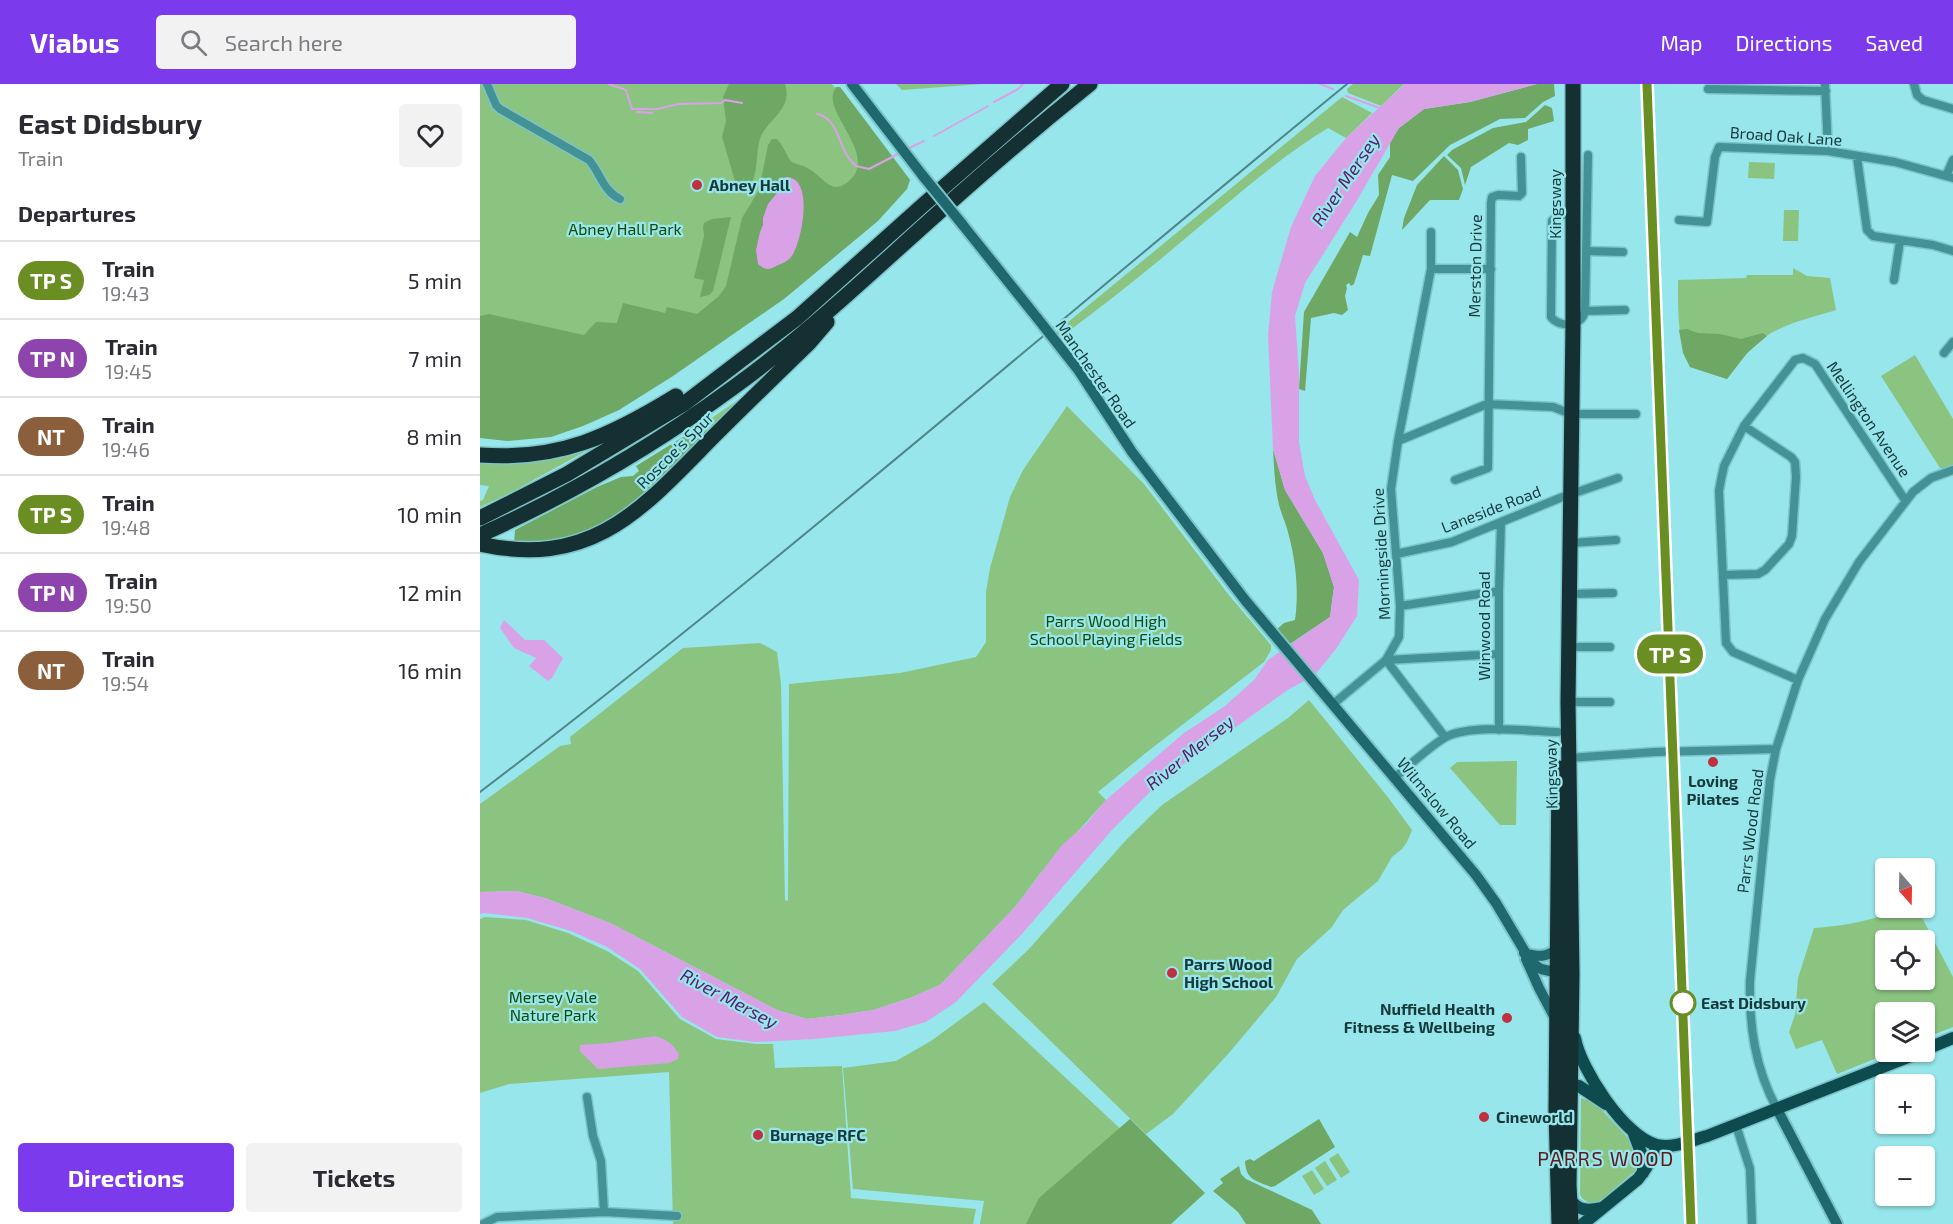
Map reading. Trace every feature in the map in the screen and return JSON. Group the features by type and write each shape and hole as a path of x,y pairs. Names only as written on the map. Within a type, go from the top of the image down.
{"highway":[{"path":"480,518 567,474 685,403 797,318 922,205 1062,84"},
{"path":"480,535 557,497 628,457 735,387 852,292 955,198 1090,84"},
{"path":"1060,108 1099,84"},
{"name":"Kingsway","path":"1565,974 1558,948 1558,732 1568,324 1569,91"},
{"name":"Roscoe's Spur","path":"480,544 509,550 547,549 577,543 604,533 637,511 653,498 809,343 852,292"},
{"path":"480,455 514,456 553,452 614,431 675,396 732,357 797,318"},
{"name":"Kingsway","path":"1559,1224 1570,647 1570,543 1565,496"},
{"name":"Kingsway","path":"1563,1082 1571,1224"}],"main road":[{"name":"Manchester Road","path":"852,84 1079,371 1132,452 1238,591 1313,683"},
{"name":"Wilmslow Road","path":"1313,683 1476,875 1506,920 1539,988 1564,1025 1587,1070 1612,1108 1634,1134 1643,1158 1642,1174"},
{"path":"1524,953 1542,957 1550,955 1558,948"},
{"name":"Wilmslow Road","path":"1524,953 1531,962 1542,969 1565,974"},
{"path":"1935,1046 1953,1038"},
{"path":"1583,1224 1642,1174 1658,1146 1684,1143 1736,1125 1895,1062"},
{"name":"Wilmslow Road","path":"1563,1082 1587,1090 1612,1108"},
{"name":"Parrs Wood Road","path":"1777,1109 1837,1224"},
{"name":"Wilmslow Road","path":"1634,1134 1658,1146"},
{"path":"1570,1199 1581,1209 1591,1211 1603,1208"}],"street":[{"path":"487,84 496,105 514,118 589,160 597,170 605,188 620,199"},
{"path":"1914,84 1917,95 1923,100 1953,109"},
{"path":"1708,89 1826,87 1828,151"},
{"name":"Broad Oak Lane","path":"1679,220 1707,222 1715,157 1719,147 1828,151 1895,162 1950,177"},
{"name":"Kingsway","path":"1585,311 1588,155"},
{"name":"Merston Drive","path":"1455,480 1488,468 1487,404 1492,197 1497,195 1519,196 1522,193 1521,157"},
{"path":"1857,157 1867,230 1874,236 1953,251"},
{"path":"1950,177 1953,160"},
{"name":"Kingsway","path":"1568,214 1556,217 1552,221 1550,307 1551,316 1555,321 1568,324"},
{"name":"Morningside Drive","path":"1332,705 1386,660 1399,637 1400,606 1391,489 1431,269 1431,232"},
{"path":"1894,280 1900,241"},
{"name":"Kingsway","path":"1586,251 1623,252"},
{"path":"1431,269 1491,269"},
{"path":"1568,324 1578,322 1583,318 1585,311 1625,310"},
{"path":"1944,353 1953,342"},
{"name":"Mellington Avenue","path":"1798,680 1733,652 1726,643 1719,491 1724,466 1744,426 1795,360 1803,358 1815,364 1905,500"},
{"path":"1398,441 1487,404 1553,407 1566,412 1636,414"},
{"path":"1723,575 1758,574 1785,551 1792,536 1795,462 1744,426"},
{"name":"Parrs Wood Road","path":"1777,1109 1767,1089 1755,1053 1749,1003 1766,811 1776,749 1798,680 1825,619 1853,571 1905,500 1924,482 1953,472"},
{"name":"Laneside Road","path":"1396,554 1452,542 1565,496 1618,478"},
{"name":"Winwood Road","path":"1498,730 1502,523"},
{"path":"1570,543 1616,540"},
{"path":"1400,606 1499,591"},
{"path":"1570,594 1613,593"},
{"path":"1570,647 1610,646"},
{"path":"1386,660 1499,654"},
{"path":"1386,660 1445,737"},
{"path":"1568,702 1610,702"},
{"path":"1394,778 1445,737 1462,731 1558,732"},
{"path":"1569,758 1655,752 1776,749"},
{"path":"587,1097 592,1136 601,1161 604,1212"},
{"path":"1736,1125 1750,1169 1752,1224"},
{"path":"483,1224 497,1217 604,1212 676,1216"},
{"path":"586,1214 586,1224"}],"green space":[{"name":"Abney Hall Park","path":"480,84 832,84 834,87 840,87 910,180 819,264 480,433"},
{"path":"729,84 785,84 787,92 783,106 761,136 755,175 749,188 743,193 737,188 722,137 726,121 723,97"},
{"path":"896,84 982,84 902,90"},
{"path":"1353,84 1404,84 1381,106 1348,93 1347,89"},
{"path":"1537,84 1554,84 1555,96 1543,102 1525,118 1500,119 1450,145 1413,181 1392,175 1370,256 1363,255 1354,284 1346,285 1345,296 1348,310 1342,315 1334,313 1311,318 1305,391 1299,389 1304,312 1350,232 1357,237 1379,195 1378,175 1390,157 1390,141 1399,128 1424,109 1470,102"},
{"path":"837,87 840,87 910,180 907,189 878,221 784,299 673,376 619,410 551,437 507,441 480,438 480,316 489,314 584,335 596,322 617,323 623,303 665,313 667,307 697,314 719,296 726,286 742,218 759,190 768,145 772,139 777,139 792,162 807,168 834,187 839,187 851,179 857,168 857,156 834,106 833,96"},
{"path":"1342,97 1372,113 1346,138 1328,128 1309,140 1077,325 1061,337 1056,332"},
{"path":"1545,105 1552,108 1554,121 1528,129 1528,140 1518,145 1509,143 1471,167 1465,185 1461,168 1447,155 1452,150 1493,128 1526,122"},
{"path":"1444,156 1458,170 1463,189 1459,200 1430,200 1402,230 1404,218 1417,185"},
{"path":"1749,162 1775,163 1774,179 1748,178"},
{"path":"1784,210 1799,210 1798,241 1783,241"},
{"path":"731,217 713,291 709,295 700,297 704,280 694,278 704,236 704,223 712,219"},
{"path":"1793,268 1807,276 1830,278 1836,310 1791,324 1769,334 1749,352 1727,379 1690,367 1680,335 1678,280 1746,278 1747,275 1793,275"},
{"path":"1687,329 1698,333 1720,334 1741,339 1763,333 1767,336 1747,353 1727,379 1690,367 1683,353 1679,330"},
{"path":"1915,355 1953,419 1953,466 1949,468 1940,468 1881,376"},
{"path":"747,394 710,431 691,432"},
{"name":"Parrs Wood High School Playing Fields","path":"1067,406 1144,484 1228,594 1271,645 1271,650 1264,662 1098,792 1106,800 1039,875 1016,906 940,985 873,1010 807,1019 777,1010 610,923 545,898 516,891 480,892 480,804 560,746 571,744 570,737 683,648 760,643 777,652 781,684 785,900 788,901 789,684 900,673 976,657 986,642 986,592 990,568 1010,497 1023,470"},
{"path":"710,431 630,511 562,543 514,544 515,530 597,487 621,477 633,476 639,471 636,466 691,432"},
{"path":"608,439 480,507 480,501 483,500 489,486 480,485 480,459"},
{"path":"1273,449 1285,490 1323,553 1334,587 1330,617 1287,646 1275,631 1284,623 1295,620 1296,578 1288,532 1278,498"},
{"name":"Parrs Wood High School","path":"1309,700 1412,830 1407,842 1392,857 1378,881 1343,910 1332,927 1297,959 1276,997 1229,1053 1173,1114 1146,1134 992,984 1028,950 1127,839 1162,805 1288,718"},
{"path":"1517,761 1516,825 1500,825 1450,768 1457,762"},
{"name":"Mersey Vale Nature Park","path":"485,917 526,920 568,933 607,951 638,971 680,1019 716,1039 773,1044 775,1068 842,1066 851,1198 976,1209 973,1224 673,1224 669,1072 509,1084 480,1093 480,919"},
{"path":"1875,918 1922,918 1928,930 1875,930 1875,990 1935,990 1935,942 1953,977 1953,1027 1935,1034 1935,1002 1875,1002 1875,1059 1837,1074 1822,1040 1796,1049 1789,1032 1795,1015 1798,978 1814,928"},
{"path":"984,1002 1125,1133 1061,1224 980,1224 984,1201 853,1189 843,1068 896,1061 931,1041"},
{"path":"1581,1098 1593,1102 1600,1108 1638,1149 1638,1167 1635,1171 1596,1203 1586,1201 1580,1195"},
{"path":"1130,1119 1205,1193 1171,1224 1026,1224 1039,1198"},
{"path":"1319,1119 1335,1147 1275,1186 1271,1187 1249,1176 1245,1161 1250,1159 1254,1161"},
{"path":"1338,1153 1350,1172 1341,1178 1329,1159"},
{"path":"1325,1161 1337,1180 1327,1186 1315,1168"},
{"path":"1239,1166 1241,1174 1246,1179 1312,1210 1321,1224 1246,1224 1238,1212 1213,1191 1223,1183 1220,1179"},
{"path":"1312,1170 1324,1189 1314,1195 1302,1176"}],"water":[{"name":"River Mersey","path":"1405,84 1537,84 1470,102 1424,109 1399,128 1305,283 1295,316 1299,374 1299,442 1305,476 1315,500 1359,580 1357,616 1336,649 1314,676 1289,689 1163,779 1112,830 1021,935 956,1002 926,1022 895,1031 755,1042 717,1037 682,1017 640,969 607,947 571,931 527,918 480,914 480,892 516,891 545,898 610,923 777,1010 807,1019 873,1010 940,985 1016,906 1062,845 1086,824 1106,800 1184,733 1225,706 1254,680 1268,660 1330,617 1334,587 1323,553 1285,490 1273,449 1268,335 1272,292 1291,227 1315,176 1346,138"},
{"path":"785,177 794,179 800,186 803,197 804,210 800,236 790,258 772,268 765,269 758,264 756,250 768,204"},
{"path":"504,620 525,640 544,640 563,658 552,678 548,681 529,666 536,658 514,648 500,628"},
{"path":"655,1036 672,1045 679,1054 678,1059 669,1063 598,1069 580,1051 580,1045"}],"waterway":[{"path":"609,84 626,90 632,109 657,109 679,104 721,103 725,100 742,103"},
{"path":"994,102 1023,84"},
{"path":"1320,84 1333,89"},
{"path":"1346,96 1380,108"},
{"path":"934,136 988,106"},
{"path":"637,112 652,113"},
{"path":"817,114 831,122 845,152 856,166 869,169 898,154"},
{"path":"909,148 924,141"}],"railway":[{"path":"480,792 809,531 1347,84"},
{"path":"1647,84 1691,1224"}],"train":[{"path":"1647,84 1691,1224"}],"place":[{"name":"Abney Hall","path":"697,185"},
{"name":"Loving Pilates","path":"1713,762"},
{"name":"Parrs Wood High School","path":"1172,973"},
{"name":"East Didsbury","path":"1683,1003"},
{"name":"Nuffield Health Fitness & Wellbeing","path":"1507,1018"},
{"name":"Cineworld","path":"1484,1117"},
{"name":"Burnage RFC","path":"758,1135"}],"district":[{"name":"PARRS WOOD","path":"1606,1159"}]}
